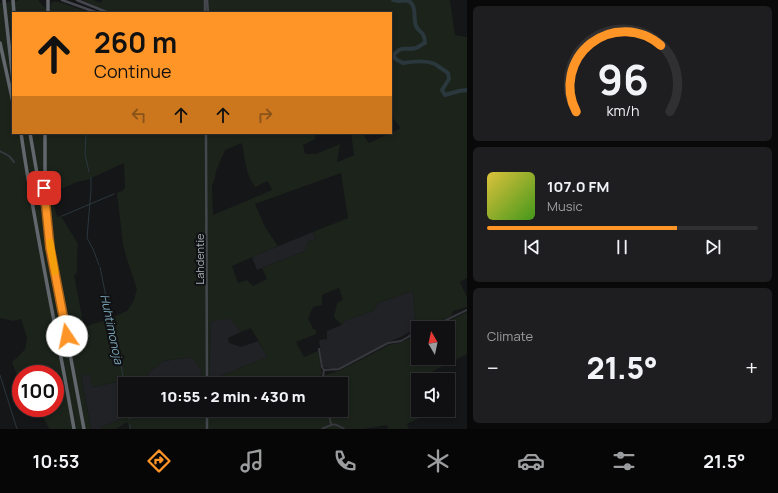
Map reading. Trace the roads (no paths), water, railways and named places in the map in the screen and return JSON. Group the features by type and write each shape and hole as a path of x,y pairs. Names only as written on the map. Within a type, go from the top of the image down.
{"highway":[{"path":"4,0 12,72"},
{"path":"13,0 14,12"},
{"path":"48,11 49,0"},
{"path":"0,43 12,97"},
{"path":"20,134 74,429"},
{"path":"30,134 84,429"},
{"path":"45,134 44,188 50,248"}],"main road":[{"path":"62,0 95,12"},
{"path":"77,0 107,12"},
{"path":"206,0 206,12"},
{"name":"Lahdentie","path":"206,134 207,377"},
{"path":"207,417 207,429"}],"street":[{"path":"0,150 9,156 14,162"},
{"path":"444,321 467,310"},
{"path":"324,370 339,369 388,343 401,341 411,335"},
{"path":"319,348 322,367 324,370 323,377"},
{"path":"330,417 331,424"},
{"path":"322,429 331,424 339,425 344,429"}],"waterway":[{"path":"393,0 409,1 411,3 414,9 416,26 423,34 425,43 413,49 399,50 393,56 403,63 419,61 435,64 448,73 449,79 442,90 445,95 467,90"},
{"name":"Huhtimonoja","path":"86,134 85,154 89,172"},
{"name":"Huhtimonoja","path":"91,177 87,238 99,265"},
{"name":"Huhtimonoja","path":"62,216 114,194"},
{"name":"Huhtimonoja","path":"100,267 123,377"},
{"path":"0,375 17,429"}]}
